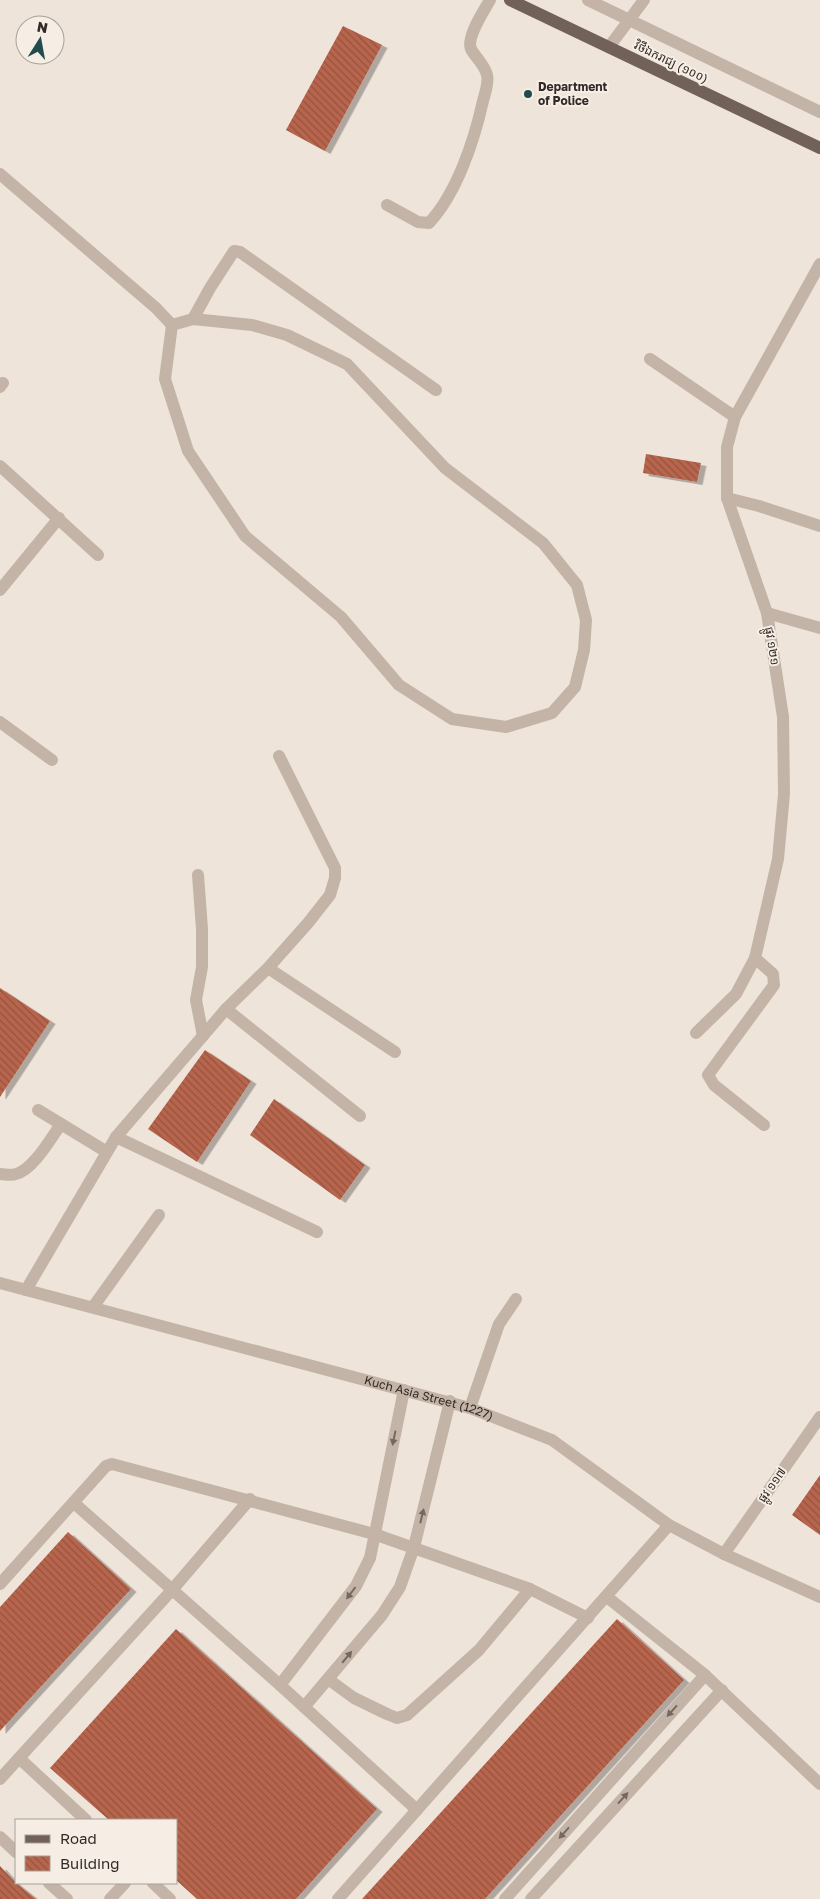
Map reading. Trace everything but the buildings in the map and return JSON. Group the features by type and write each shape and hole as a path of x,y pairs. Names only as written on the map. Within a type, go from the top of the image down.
{"main road":[{"name":"វិថីឯករាជ្យ (១០០)","path":"510,0 820,148"}],"street":[{"path":"387,205 418,222 428,223 435,216 452,188 473,141 487,86 487,74 470,47 470,36 490,0"},
{"path":"588,0 820,112"},
{"path":"609,47 644,0"},
{"path":"0,174 156,308 172,325"},
{"path":"193,319 234,251 240,252 436,390"},
{"name":"ផ្លូវ ១២១","path":"696,1033 736,994 755,958 778,859 784,794 783,717 767,613 727,498 727,446 735,416 820,265"},
{"path":"193,319 252,325 287,335 347,364 445,468 543,543 576,585 586,620 584,650 575,686 552,713 506,726 452,719 399,685 341,617 245,536 188,451 165,379 172,325 193,319"},
{"path":"650,359 735,416"},
{"path":"0,466 98,555"},
{"path":"727,498 759,506 820,526"},
{"path":"0,590 59,518"},
{"path":"767,613 820,628"},
{"path":"0,722 52,760"},
{"path":"26,1290 116,1137 226,1010 268,968 308,923 330,895 335,878 335,868 280,756"},
{"path":"198,875 202,967 196,1000 203,1036"},
{"path":"755,958 773,974 774,985 708,1075 714,1085 764,1125"},
{"path":"268,968 394,1052"},
{"path":"226,1010 360,1116"},
{"path":"38,1110 107,1152"},
{"path":"0,1174 14,1175 30,1166 61,1124"},
{"path":"116,1137 317,1232"},
{"path":"93,1307 159,1215"},
{"name":"Kuch Asia Street (1227)","path":"0,1284 450,1401 470,1408 552,1440 669,1525 724,1554 820,1597"},
{"path":"470,1408 499,1324 516,1299"},
{"path":"280,1685 356,1586 370,1558 404,1390"},
{"path":"304,1707 382,1615 400,1587 414,1547 450,1401"},
{"name":"ផ្លូវ ១១៧","path":"724,1554 815,1432 820,1417"},
{"path":"0,1584 106,1466 112,1464 250,1499 374,1534 530,1589 588,1618"},
{"path":"0,1779 172,1590 250,1499"},
{"path":"74,1502 417,1810"},
{"path":"342,1898 417,1810 669,1525"},
{"path":"328,1679 354,1698 388,1714 397,1718 407,1715 479,1650 530,1589"},
{"path":"607,1597 705,1675 820,1784"},
{"path":"505,1899 705,1675"},
{"path":"532,1899 722,1690"},
{"path":"19,1758 85,1819"},
{"path":"0,1837 15,1851"},
{"path":"50,1884 67,1899"},
{"path":"110,1899 124,1884"},
{"path":"154,1884 170,1899"}],"place":[{"name":"Department of Police","path":"528,94"}]}
